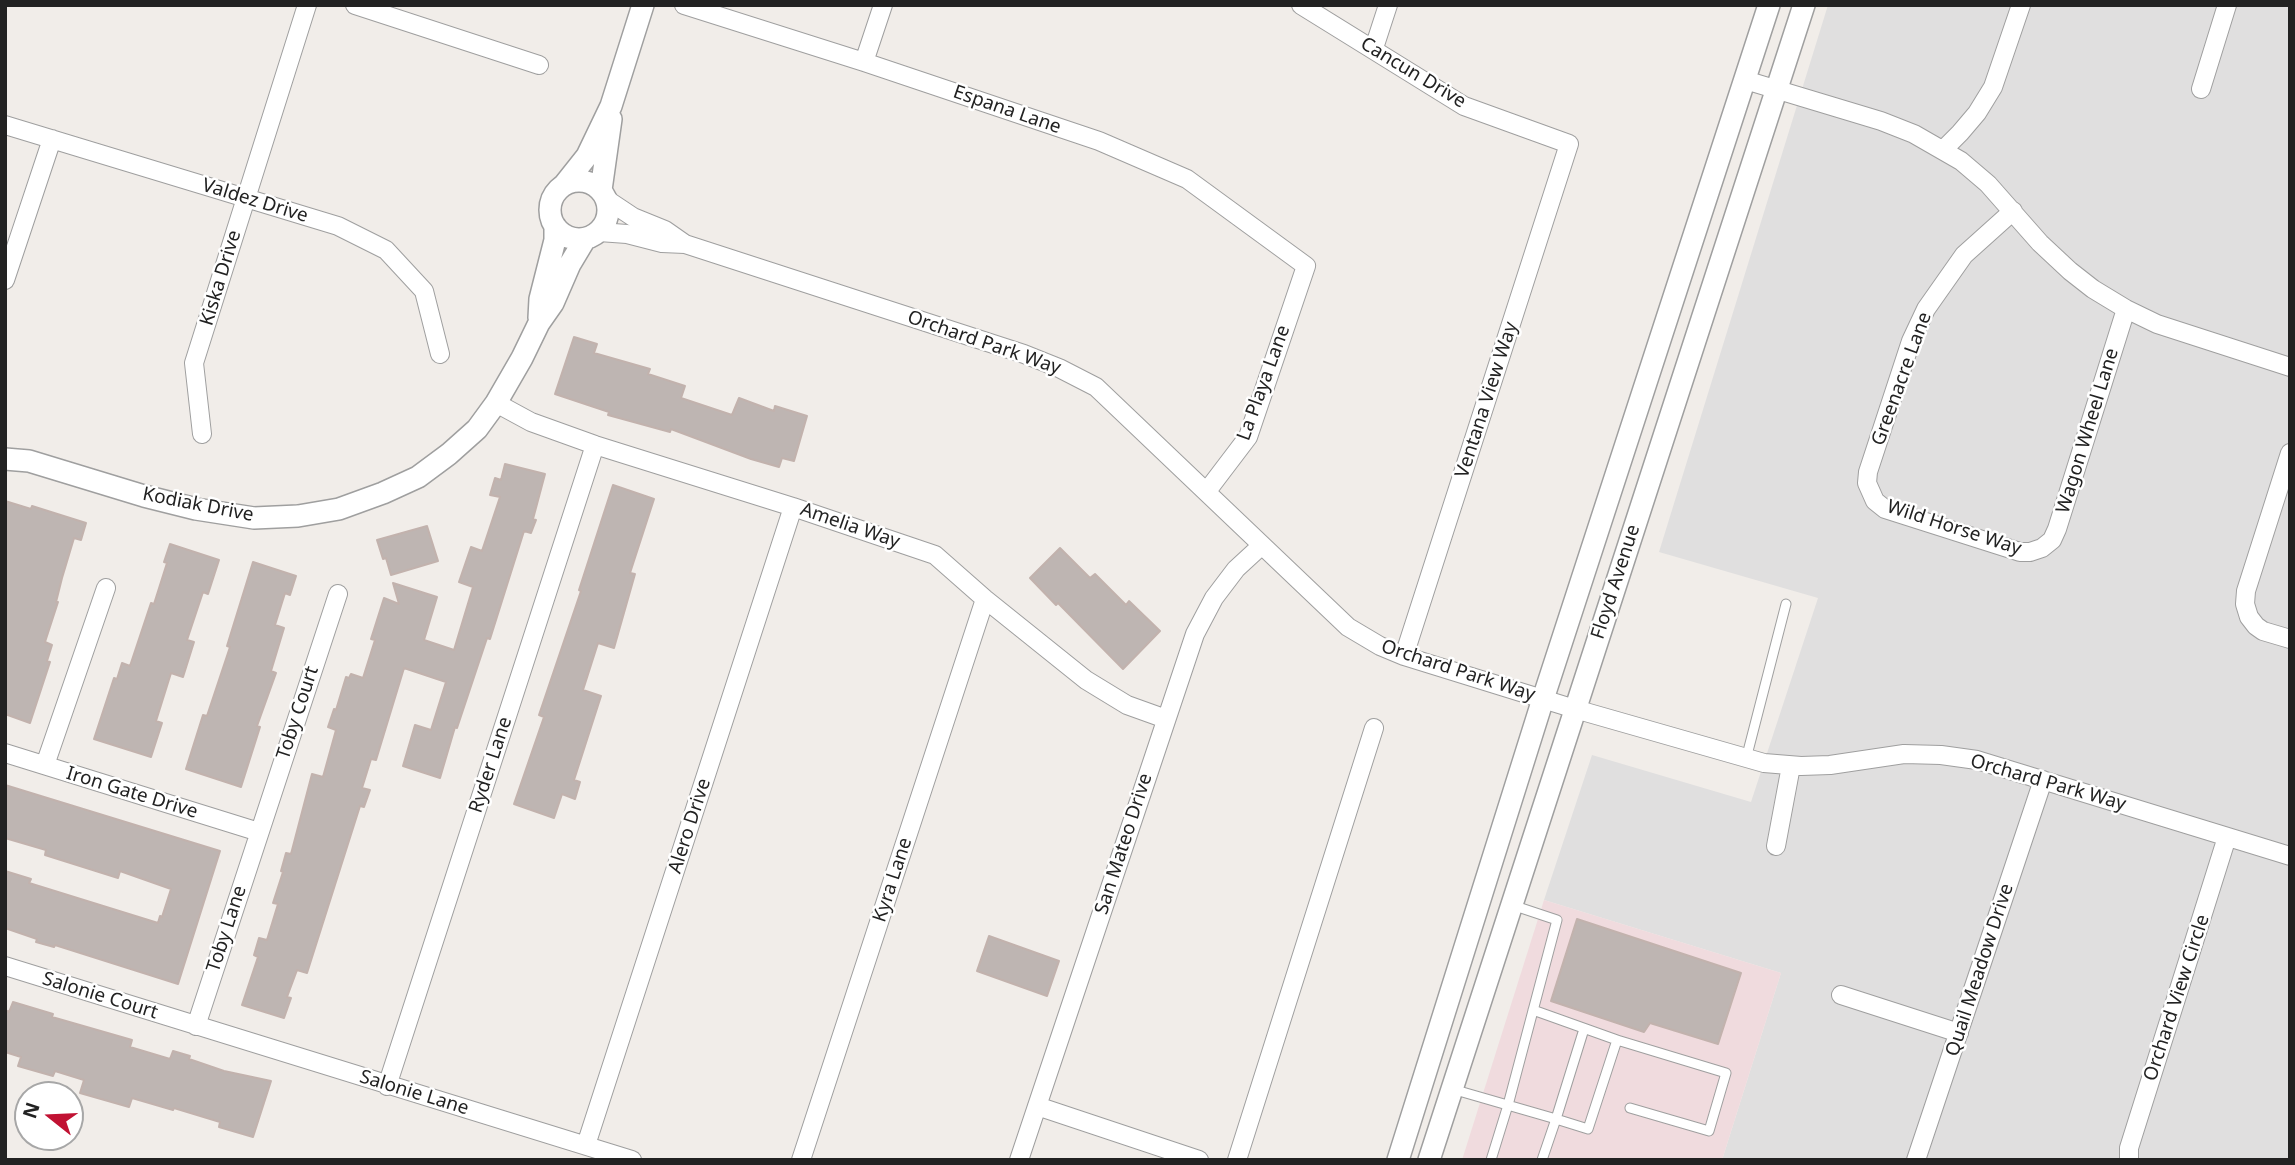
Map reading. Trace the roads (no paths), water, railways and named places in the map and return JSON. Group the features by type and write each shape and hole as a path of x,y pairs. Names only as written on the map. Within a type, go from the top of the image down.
{"street":[{"name":"Kiska Drive","path":"202,434 194,363 307,5"},
{"path":"355,5 539,65"},
{"path":"611,106 604,195 607,219 592,235 569,238 555,226 551,218 552,200 587,156 611,106 643,5"},
{"name":"Espana Lane","path":"684,5 1099,141 1187,179 1306,266"},
{"path":"864,62 883,5"},
{"name":"Cancun Drive","path":"1301,5 1464,106 1569,144"},
{"path":"1374,48 1388,5"},
{"name":"Floyd Avenue","path":"1398,1160 1543,699 1769,5"},
{"name":"Floyd Avenue","path":"1429,1160 1804,5"},
{"path":"1943,149 1977,113 1993,87 2021,5"},
{"path":"2201,89 2227,5"},
{"path":"1745,80 1881,121 1943,149 1988,184 2040,243 2070,271 2126,309 2157,324 2290,367"},
{"name":"Valdez Drive","path":"5,125 338,226 386,250 424,291 440,354"},
{"path":"5,280 52,139"},
{"name":"Ventana View Way","path":"1404,656 1569,144"},
{"path":"564,185 584,181 593,184 604,195"},
{"name":"Orchard Park Way","path":"604,195 633,217 665,230 685,244"},
{"name":"Greenacre Lane","path":"1871,495 1867,483 1868,472 1911,341 1926,309 1964,255 2013,211"},
{"name":"Kodiak Drive","path":"539,323 540,299 555,240 555,226"},
{"name":"Orchard Park Way","path":"592,235 627,234 662,243 685,244 1024,354 1096,387 1348,627 1380,646 1404,656 1746,759 1791,766 1830,765 1904,754 1978,760 2290,856"},
{"name":"Kodiak Drive","path":"5,459 29,461 132,493 196,509 254,518 298,516 339,509 383,493 418,477 477,429 496,403 539,323 553,303 570,264 592,235"},
{"name":"La Playa Lane","path":"1207,491 1248,437 1306,266"},
{"name":"Wagon Wheel Lane","path":"2042,548 2052,540 2057,529 2126,309"},
{"name":"Amelia Way","path":"496,403 531,422 595,445 935,555 1086,680 1127,705 1166,719"},
{"name":"Ryder Lane","path":"387,1086 595,445"},
{"name":"Kodiak Drive","path":"5,447 29,461"},
{"path":"2290,453 2246,591 2245,604 2249,617 2263,631 2290,639"},
{"name":"Wild Horse Way","path":"1871,495 1885,509 2020,552 2042,548"},
{"name":"Alero Drive","path":"586,1145 793,507"},
{"name":"San Mateo Drive","path":"1019,1160 1195,634 1214,598 1236,569 1261,546"},
{"path":"45,765 106,588"},
{"name":"Toby Court","path":"258,832 338,594"},
{"name":"Kyra Lane","path":"801,1160 985,599"},
{"path":"1237,1160 1374,728"},
{"name":"Iron Gate Drive","path":"5,753 258,832"},
{"path":"1776,846 1791,766"},
{"name":"Quail Meadow Drive","path":"1916,1160 2043,780"},
{"name":"Toby Lane","path":"196,1026 258,832"},
{"name":"Orchard View Circle","path":"2129,1160 2129,1148 2227,837"},
{"name":"Salonie Court","path":"5,966 196,1026"},
{"path":"1841,995 1959,1032"},
{"name":"Salonie Lane","path":"196,1026 632,1160"},
{"path":"1037,1107 1199,1160"}],"lane":[{"path":"1746,759 1786,604"},
{"path":"1491,1160 1557,920 1511,905"},
{"path":"1533,1010 1617,1040 1726,1073 1709,1131 1630,1108"},
{"path":"1542,1160 1584,1029"},
{"path":"1452,1089 1588,1129 1617,1040"}]}
